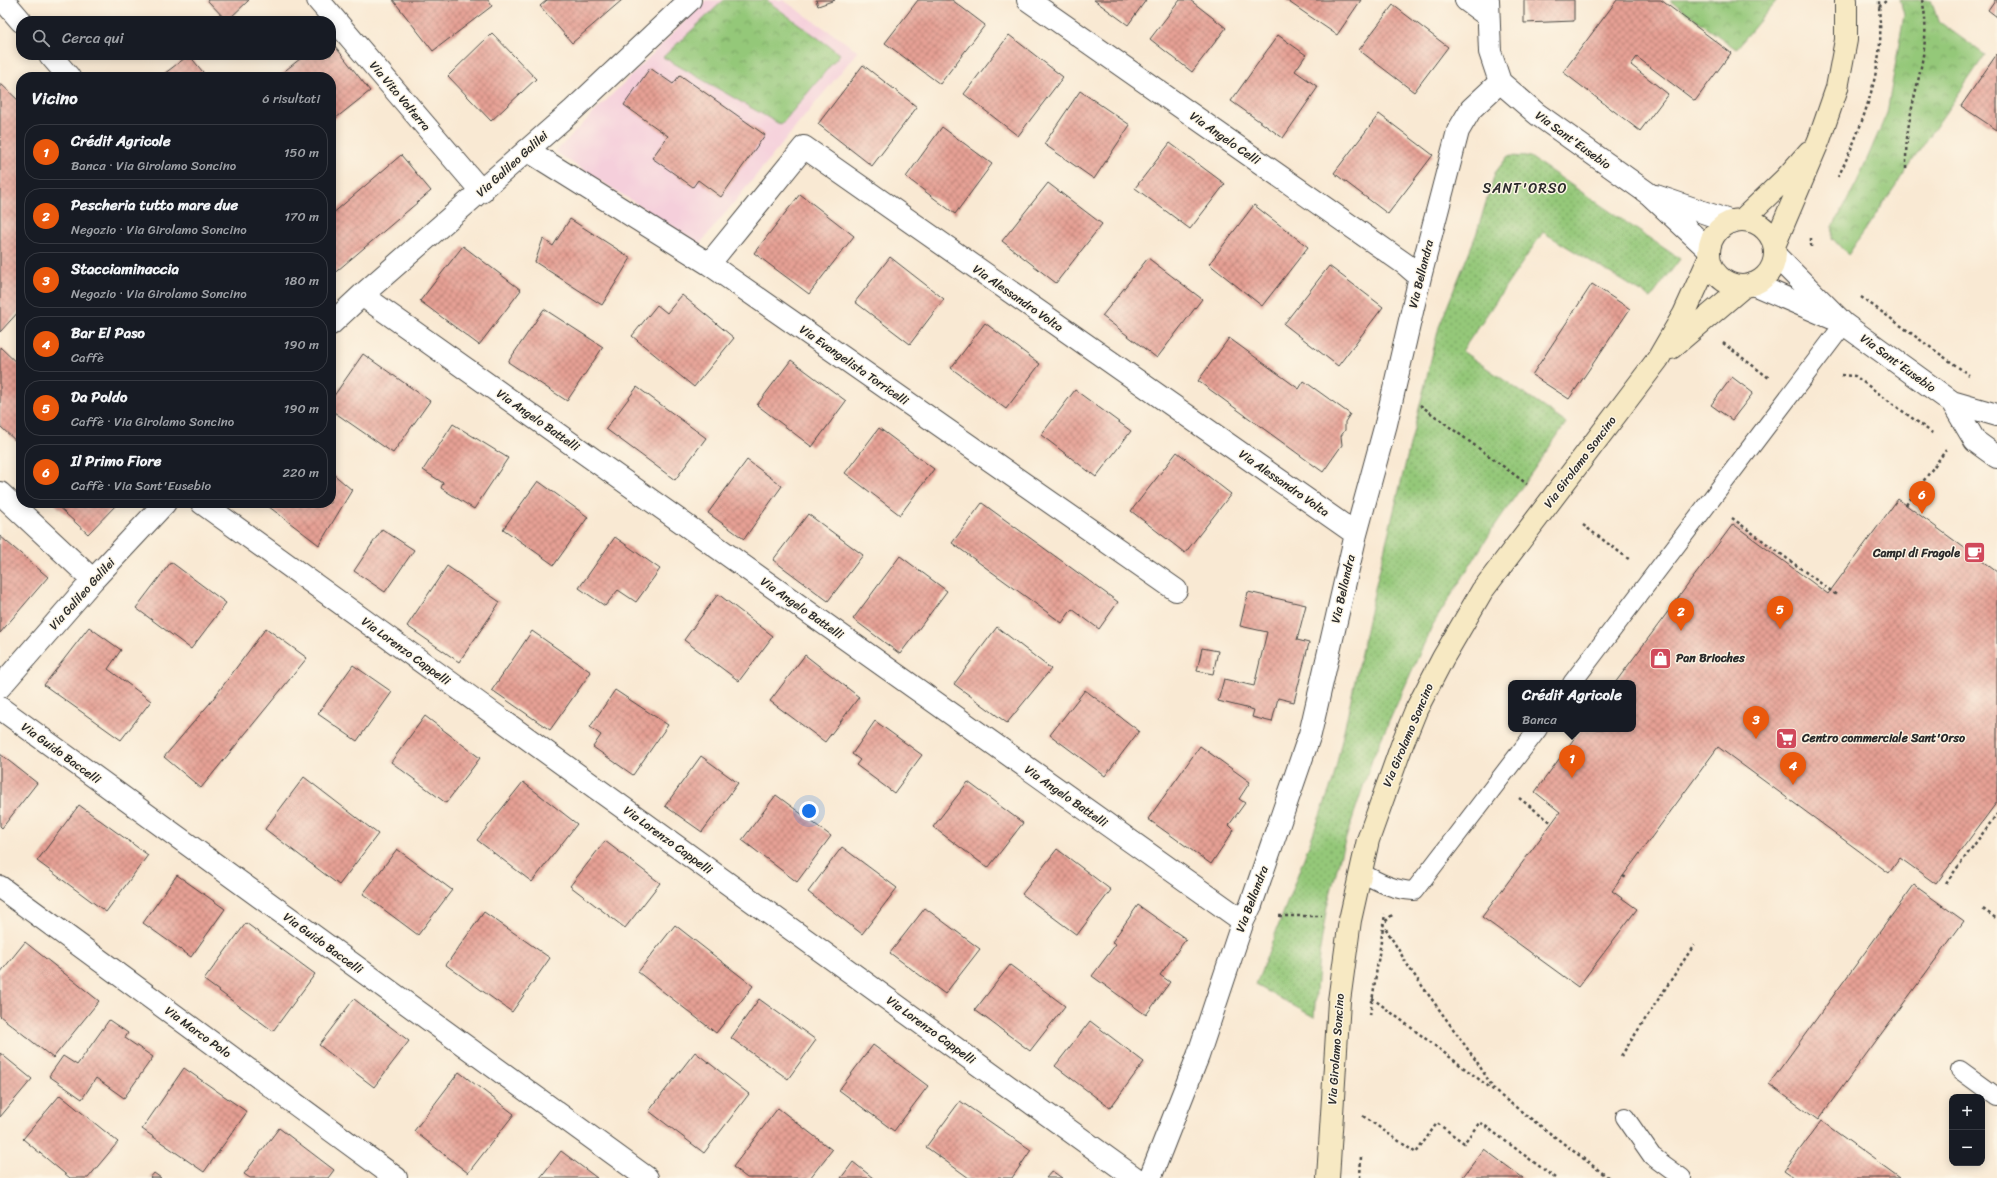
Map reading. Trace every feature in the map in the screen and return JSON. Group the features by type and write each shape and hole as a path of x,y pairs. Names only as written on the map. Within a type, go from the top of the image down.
{"main road":[{"name":"Via Girolamo Soncino","path":"1658,359 1748,285 1761,280 1768,273 1775,251 1819,140 1837,88 1845,47 1846,0"},
{"name":"Via Girolamo Soncino","path":"1328,1178 1341,976 1360,872 1376,814 1416,710 1455,636 1494,575 1658,359 1684,314 1709,255 1716,233 1723,226 1737,221 1785,179 1819,140"},
{"path":"1737,221 1759,225 1771,238 1775,251"},
{"path":"1709,255 1713,268 1726,282 1748,285"}],"street":[{"path":"3,0 17,16"},
{"name":"Via Vito Volterra","path":"318,0 332,16"},
{"name":"Via Galileo Galilei","path":"336,319 362,295 482,192 573,110 690,0"},
{"name":"Via Angelo Celli","path":"1028,0 1398,259 1420,277"},
{"path":"1466,0 1488,8 1490,52 1500,82"},
{"name":"Via Vito Volterra","path":"336,21 482,192"},
{"path":"54,60 65,72"},
{"name":"Via Bellandra","path":"1150,1178 1193,1070 1243,921 1251,905 1310,734 1356,534 1458,131 1471,109 1500,82"},
{"name":"Via Sant'Eusebio","path":"1500,82 1537,114 1649,194 1709,255"},
{"name":"Via Alessandro Volta","path":"709,264 804,147 1356,534"},
{"name":"Via Evangelista Torricelli","path":"527,150 709,264 1176,590"},
{"name":"Via Sant'Eusebio","path":"1649,194 1737,221"},
{"name":"Via Sant'Eusebio","path":"1775,251 1844,324 1952,402 1997,414"},
{"name":"Via Sant'Eusebio","path":"1748,285 1844,324"},
{"name":"Via Angelo Battelli","path":"362,295 1243,921"},
{"name":"Via Sant'Eusebio","path":"1952,402 1975,441 1997,457"},
{"path":"0,494 93,580"},
{"name":"Via Galileo Galilei","path":"0,687 93,580 160,508"},
{"name":"Via Lorenzo Cappelli","path":"209,508 1134,1178"},
{"name":"Via Guido Baccelli","path":"0,708 646,1178"},
{"name":"Via Marco Polo","path":"0,887 396,1178"}],"lane":[{"path":"1574,680 1844,324"},
{"path":"1360,872 1391,888 1400,891 1414,891 1536,732"},
{"path":"1960,1070 1997,1097"},
{"path":"1625,1117 1652,1156 1682,1178"}],"path":[{"path":"1836,179 1850,154 1869,100 1880,43 1879,0"},
{"path":"1879,7 1887,0"},
{"path":"1906,169 1908,129 1925,48 1925,9 1922,0"},
{"path":"1810,230 1811,252"},
{"path":"1857,294 1974,378"},
{"path":"1723,343 1772,380"},
{"path":"1834,374 1855,376 1930,431"},
{"path":"1394,387 1531,487"},
{"path":"1906,505 1950,445"},
{"path":"1731,517 1838,596"},
{"path":"1583,525 1653,577"},
{"path":"1497,782 1552,823"},
{"path":"1946,883 1997,814"},
{"path":"1623,876 1628,879"},
{"path":"1370,1016 1383,924 1391,888"},
{"path":"1983,909 1997,918"},
{"path":"1278,916 1323,916"},
{"path":"1383,924 1410,969 1477,1062 1496,1093"},
{"path":"1621,1056 1694,945"},
{"path":"1372,998 1609,1178"},
{"path":"1363,1124 1364,1108"},
{"path":"1363,1116 1416,1153 1437,1123 1464,1143 1480,1122 1555,1178"},
{"path":"1360,1178 1361,1155"}],"shaded area":[{"path":"706,0 783,0 858,51 700,244 555,152"}],"green space":[{"path":"724,0 766,0 840,54 781,125 663,57"},
{"path":"1670,0 1777,0 1736,49"},
{"path":"1900,0 1931,0 1938,21 1985,55 1848,255 1832,238 1833,227 1857,182 1887,113 1904,15"},
{"path":"1508,156 1530,157 1680,259 1651,298 1543,232 1462,351 1566,423 1496,524 1432,626 1373,757 1342,850 1327,906 1319,955 1314,1017 1256,985 1333,781 1376,584 1439,327 1476,235 1495,173"}],"building":[{"path":"207,0 249,0 232,16 222,16"},
{"path":"393,0 488,0 492,6 433,51"},
{"path":"547,0 622,0 572,43 540,6"},
{"path":"816,0 835,0 818,6"},
{"path":"918,0 952,0 985,25 940,84 885,43"},
{"path":"1094,0 1146,0 1128,25"},
{"path":"1180,0 1190,0 1226,28 1192,72 1150,39"},
{"path":"1286,0 1361,0 1337,35"},
{"path":"1524,0 1574,0 1574,21 1524,23"},
{"path":"1617,0 1661,0 1731,53 1695,101 1637,57 1631,65 1668,94 1640,131 1563,72"},
{"path":"1995,0 1997,0 1997,17 1988,10"},
{"path":"1393,5 1448,47 1414,92 1359,50"},
{"path":"492,33 536,79 491,121 448,76"},
{"path":"1009,35 1063,77 1018,136 964,94"},
{"path":"1278,35 1306,55 1295,71 1318,87 1283,138 1231,101"},
{"path":"336,47 370,91 336,118 336,72 283,72 299,60 336,60"},
{"path":"1997,54 1997,130 1961,106"},
{"path":"182,60 193,60 203,72 167,72"},
{"path":"863,65 917,107 872,166 818,124"},
{"path":"650,68 673,84 680,75 765,135 721,197 698,180 693,187 652,158 668,136 624,105"},
{"path":"0,83 16,98 16,314 0,332"},
{"path":"1080,91 1130,125 1094,179 1044,144"},
{"path":"1379,114 1433,155 1388,214 1334,173"},
{"path":"942,127 992,164 955,214 906,177"},
{"path":"1170,143 1225,184 1190,229 1135,188"},
{"path":"401,155 431,191 336,272 336,211"},
{"path":"1048,183 1102,224 1056,283 1002,241"},
{"path":"800,194 854,236 809,294 754,253"},
{"path":"1254,205 1308,247 1262,306 1209,264"},
{"path":"570,219 631,258 602,305 535,262 543,239 553,246"},
{"path":"463,246 521,290 479,345 420,301"},
{"path":"890,257 944,299 910,344 855,302"},
{"path":"1148,258 1202,299 1157,358 1102,316"},
{"path":"1329,266 1383,307 1338,366 1284,324"},
{"path":"1592,284 1630,309 1569,399 1532,375"},
{"path":"682,295 734,338 694,387 632,336 657,305 667,313"},
{"path":"544,309 603,347 567,401 508,362"},
{"path":"985,323 1040,364 1006,409 951,368"},
{"path":"1229,338 1299,389 1304,381 1350,414 1345,422 1345,430 1341,436 1342,445 1323,472 1198,381"},
{"path":"0,347 16,362 16,441 0,426"},
{"path":"363,354 430,401 393,453 336,413 336,393"},
{"path":"791,360 846,401 812,447 757,405"},
{"path":"1732,377 1753,393 1732,420 1711,405"},
{"path":"637,387 706,438 675,480 606,429"},
{"path":"1075,390 1131,431 1096,477 1041,435"},
{"path":"453,424 508,458 474,509 441,488 443,483 423,470"},
{"path":"879,428 934,469 900,515 845,473"},
{"path":"1177,452 1231,494 1185,553 1131,511"},
{"path":"747,460 782,486 744,539 708,513"},
{"path":"336,476 352,490 319,545 271,508 336,508"},
{"path":"538,481 588,517 554,565 503,529"},
{"name":"Centro commerciale Sant'Orso","path":"1898,499 1997,572 1997,802 1936,884 1900,858 1889,873 1718,747 1612,891 1637,909 1578,987 1482,917 1560,812 1535,792 1579,732 1636,732 1636,680 1617,680 1733,524 1828,594"},
{"path":"982,503 1118,602 1099,629 1072,609 1062,623 952,543"},
{"path":"59,508 113,508 88,534"},
{"path":"808,514 863,555 828,601 773,560"},
{"path":"382,529 414,550 385,592 354,571"},
{"path":"0,536 48,577 0,633"},
{"path":"615,537 660,569 636,602 618,590 605,606 579,588"},
{"path":"900,556 947,591 900,654 853,619"},
{"path":"171,562 226,603 191,649 136,608"},
{"path":"447,566 500,602 459,662 407,626"},
{"path":"1248,592 1306,605 1297,640 1309,643 1294,702 1278,698 1272,722 1252,717 1254,710 1218,701 1224,679 1254,686 1267,632 1240,626"},
{"path":"718,594 773,636 739,681 684,640"},
{"path":"89,627 121,650 108,669 151,701 121,740 44,685"},
{"path":"997,627 1051,669 1007,723 954,684"},
{"path":"266,628 307,658 201,788 164,757 210,703"},
{"path":"532,631 591,672 550,730 492,690"},
{"path":"1202,648 1218,651 1213,674 1197,671"},
{"path":"805,655 859,697 825,742 770,701"},
{"path":"353,665 392,692 357,741 318,714"},
{"path":"615,690 668,725 633,775 593,747 601,735 590,727"},
{"path":"1085,690 1139,731 1105,776 1050,735"},
{"path":"425,716 480,758 446,803 391,762"},
{"path":"875,721 922,755 894,793 856,765 860,760 852,754"},
{"path":"1200,746 1250,782 1239,799 1245,803 1229,825 1234,830 1211,864 1148,819"},
{"path":"0,754 37,783 2,828 0,826"},
{"path":"701,756 738,783 702,832 665,806"},
{"path":"304,777 378,834 339,885 265,829"},
{"path":"523,782 577,824 532,882 477,840"},
{"path":"968,782 1023,823 988,868 933,827"},
{"path":"776,795 831,836 797,882 742,840"},
{"path":"79,805 148,855 106,912 37,861"},
{"path":"605,841 660,883 625,928 570,886"},
{"path":"842,847 897,888 862,934 808,892"},
{"path":"397,849 452,890 418,935 363,894"},
{"path":"1057,849 1111,890 1077,935 1022,894"},
{"path":"177,875 225,909 191,957 143,923"},
{"path":"1914,885 1964,921 1818,1120 1769,1084"},
{"path":"1138,905 1186,939 1160,975 1170,982 1146,1015 1092,976 1116,944 1112,942"},
{"path":"925,908 980,949 945,994 890,953"},
{"path":"484,912 550,958 512,1012 446,965"},
{"path":"246,923 315,974 273,1031 204,980"},
{"path":"675,925 753,986 716,1033 638,972"},
{"path":"25,942 99,1001 53,1058 0,1016 0,973"},
{"path":"1010,965 1065,1006 1030,1051 975,1010"},
{"path":"354,999 409,1041 374,1087 319,1045"},
{"path":"759,999 816,1040 788,1079 731,1038"},
{"path":"109,1020 128,1033 125,1038 153,1057 124,1098 96,1078 82,1099 49,1076 63,1056 77,1065"},
{"path":"1090,1021 1144,1062 1110,1108 1055,1066"},
{"path":"873,1045 928,1086 894,1131 839,1090"},
{"path":"695,1052 749,1094 704,1153 649,1111"},
{"path":"0,1053 32,1079 0,1117"},
{"path":"184,1068 247,1112 204,1172 142,1129"},
{"path":"459,1072 514,1114 468,1173 414,1131"},
{"path":"60,1095 118,1142 88,1178 70,1178 23,1139"},
{"path":"960,1101 1031,1150 1012,1178 969,1178 926,1147"},
{"path":"778,1108 832,1150 810,1178 747,1178 733,1167"},
{"path":"1821,1121 1900,1178 1794,1178 1784,1171"},
{"path":"279,1128 334,1170 328,1178 250,1178 244,1174"},
{"path":"1484,1149 1523,1178 1462,1178"},
{"path":"561,1151 597,1178 540,1178"},
{"path":"853,1162 873,1178 841,1178"},
{"path":"1052,1171 1062,1178 1046,1178"},
{"path":"154,1173 161,1178 150,1178"}],"place":[{"name":"Il Primo Fiore","path":"1922,514"},
{"name":"Campi di Fragole","path":"1975,553"},
{"name":"Da Poldo","path":"1780,629"},
{"name":"Pescheria tutto mare due","path":"1681,631"},
{"name":"Pan Brioches","path":"1661,658"},
{"name":"Centro commerciale Sant'Orso","path":"1786,738"},
{"name":"Stacciaminaccia","path":"1756,739"},
{"name":"Crédit Agricole","path":"1572,778"},
{"name":"Bar El Paso","path":"1793,785"}],"district":[{"name":"SANT'ORSO","path":"1525,188"}]}
